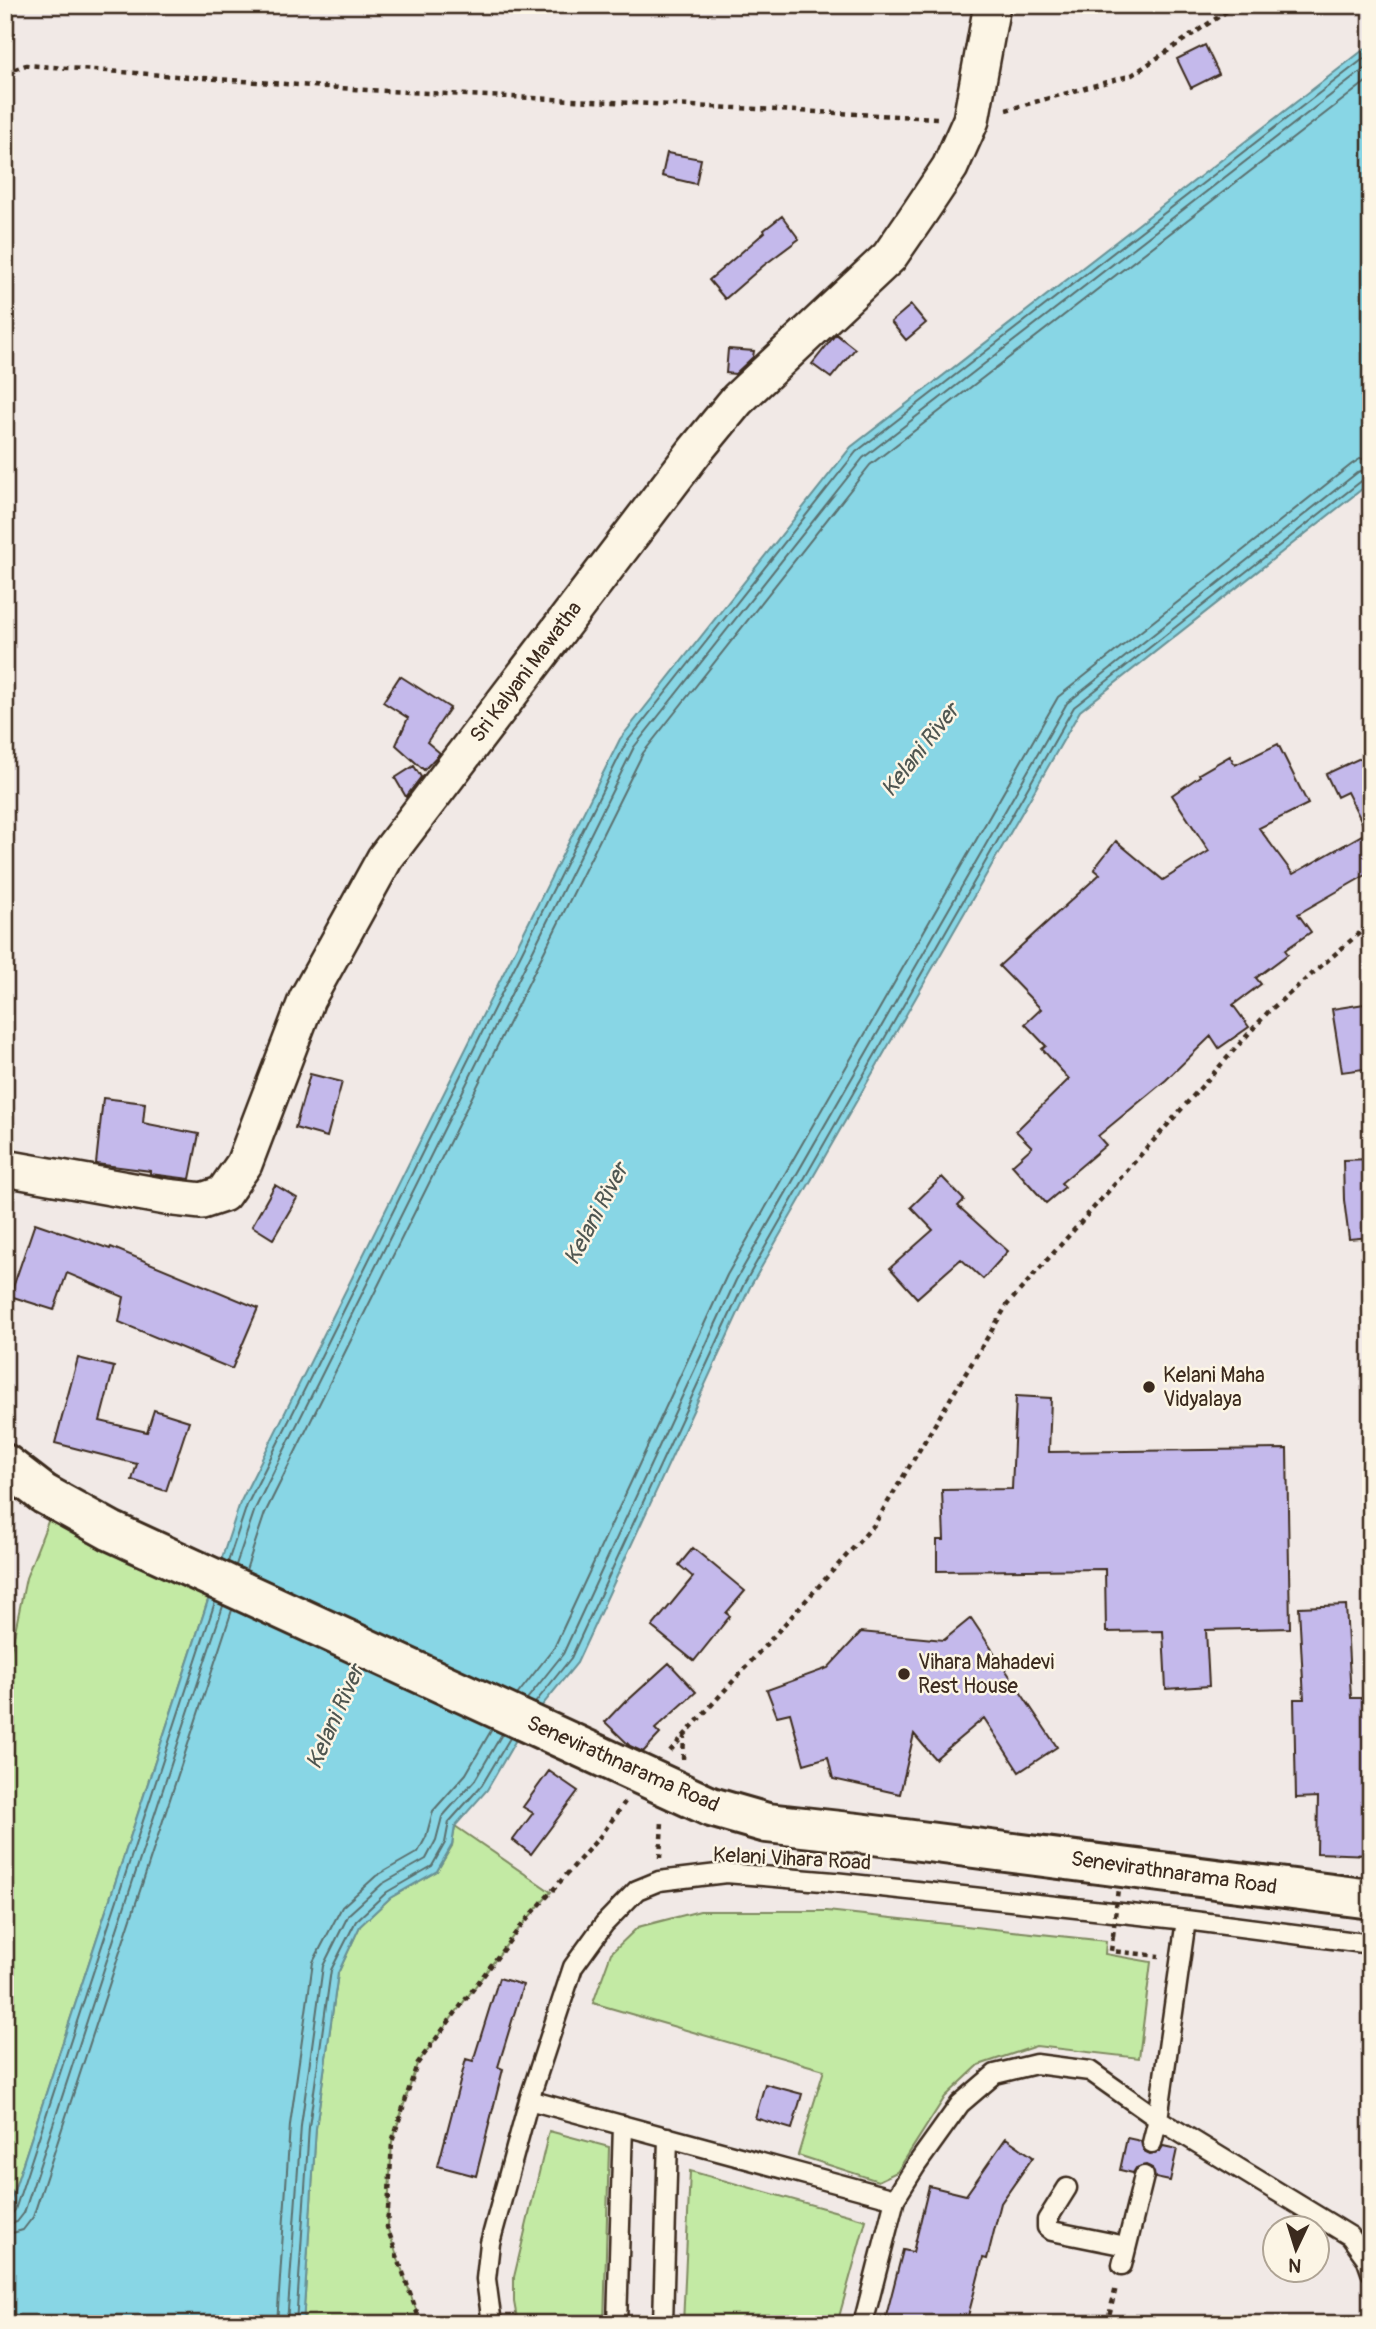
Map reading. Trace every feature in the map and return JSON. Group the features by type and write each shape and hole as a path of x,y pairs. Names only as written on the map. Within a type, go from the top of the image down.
{"street":[{"name":"Sri Kalyani Mawatha","path":"5,1168 190,1200 202,1201 223,1194 244,1164 307,999 384,858 695,451 737,400 889,257 950,167 971,120 992,5"},
{"name":"Senevirathnarama Road","path":"5,1464 44,1494 111,1531 711,1807 767,1823 1371,1899"}],"lane":[{"name":"Kelani Vihara Road","path":"492,2324 486,2280 490,2243 529,2100 573,1966 604,1924 638,1890 659,1881 726,1874 793,1878 1186,1920 1371,1944"},
{"path":"1152,2143 1158,2119 1186,1920"},
{"path":"863,2324 895,2199 960,2104 995,2074 1036,2064 1090,2071 1158,2119 1350,2236 1366,2258 1371,2272"},
{"path":"529,2100 895,2199"},
{"path":"617,2324 622,2125"},
{"path":"663,2324 668,2137"},
{"path":"1122,2265 1143,2175"},
{"path":"1067,2188 1046,2220 1047,2227 1052,2231 1126,2246"}],"path":[{"path":"5,73 26,65 367,90 971,120 1132,75 1236,5"},
{"path":"666,1757 874,1525 1007,1305 1268,1013 1371,923"},
{"path":"421,2324 387,2227 391,2142 417,2064 517,1931 602,1834 631,1795"},
{"path":"659,1881 662,1816"},
{"path":"1118,1888 1111,1951 1147,1955"},
{"path":"1107,2324 1122,2265"}],"green space":[{"path":"49,1519 126,1561 209,1597 5,2218 5,1679 26,1578"},
{"path":"455,1826 551,1892 517,1931 417,2064 392,2142 387,2227 421,2324 303,2324 316,2128 338,1973 360,1926 390,1898 437,1871 452,1846"},
{"path":"700,1911 827,1911 1106,1941 1105,1954 1151,1962 1139,2058 1036,2046 979,2065 945,2097 897,2172 878,2181 798,2155 824,2070 593,2003 611,1953 638,1927"},
{"path":"549,2131 609,2147 604,2324 518,2324 514,2302 514,2277"},
{"path":"690,2171 866,2220 837,2324 683,2324"}],"water":[{"name":"Kelani River","path":"1371,44 1371,482 1080,711 750,1287 577,1663 521,1731 487,1790 455,1826 452,1845 437,1871 390,1898 360,1926 338,1973 316,2128 303,2324 5,2324 5,2218 240,1503 620,739 851,447"}],"building":[{"path":"1205,45 1219,74 1191,88 1177,59"},
{"path":"667,153 701,159 696,184 662,176"},
{"path":"782,216 799,239 725,299 709,280"},
{"path":"911,305 926,323 906,340 891,322"},
{"path":"836,334 855,349 831,378 812,364"},
{"path":"728,349 754,351 753,357 735,374 726,373"},
{"path":"400,676 450,708 427,742 440,753 424,770 396,745 408,718 383,702"},
{"path":"1278,744 1308,804 1259,828 1293,874 1367,832 1347,792 1337,797 1326,774 1371,753 1371,872 1298,914 1311,932 1285,950 1288,954 1256,978 1261,984 1233,1005 1249,1027 1219,1048 1211,1036 1166,1080 1098,1136 1106,1145 1061,1183 1065,1187 1046,1203 1012,1165 1032,1147 1016,1131 1069,1079 1042,1049 1046,1046 1025,1024 1041,1009 999,966 1100,874 1094,869 1116,841 1163,880 1209,851 1172,795 1200,776 1199,774 1230,756 1235,765"},
{"path":"414,766 421,777 406,797 395,778"},
{"path":"1371,1003 1371,1068 1342,1072 1332,1009"},
{"path":"310,1074 342,1082 327,1137 295,1128"},
{"path":"103,1098 145,1103 143,1123 199,1134 190,1179 96,1164"},
{"path":"1371,1159 1371,1237 1349,1239 1343,1160"},
{"path":"942,1177 964,1200 958,1206 1008,1251 983,1279 961,1259 917,1298 890,1268 933,1230 911,1207"},
{"path":"275,1185 297,1198 273,1239 252,1226"},
{"path":"35,1223 110,1249 111,1247 258,1308 232,1369 119,1322 124,1297 67,1273 54,1310 10,1296"},
{"path":"78,1358 114,1367 100,1421 147,1432 154,1410 189,1421 166,1491 132,1480 137,1464 55,1443"},
{"path":"1016,1396 1051,1398 1049,1452 1287,1449 1290,1628 1206,1630 1209,1686 1166,1689 1163,1631 1106,1632 1105,1569 937,1571 937,1540 944,1540 942,1490 1012,1489"},
{"path":"693,1548 745,1591 726,1613 730,1616 694,1661 652,1627 693,1577 679,1565"},
{"path":"1346,1605 1351,1698 1371,1698 1371,1855 1317,1853 1318,1797 1296,1798 1294,1699 1304,1699 1299,1607"},
{"path":"971,1618 1057,1747 1019,1772 984,1718 935,1759 914,1734 900,1794 833,1779 828,1757 804,1764 790,1713 777,1716 767,1690 828,1668 861,1632 944,1640"},
{"path":"669,1663 696,1692 655,1729 660,1734 643,1752 630,1746 605,1722"},
{"path":"549,1771 578,1791 531,1854 513,1840 533,1813 523,1807"},
{"path":"499,1978 523,1985 498,2067 503,2069 476,2176 438,2166 466,2059 473,2061"},
{"path":"765,2084 802,2094 792,2129 755,2118"},
{"path":"1006,2138 1033,2157 1001,2203 987,2259 983,2258 966,2324 884,2324 903,2250 913,2252 929,2186 966,2195"},
{"path":"1127,2138 1141,2141 1144,2151 1150,2154 1160,2151 1163,2146 1177,2149 1170,2181 1155,2178 1152,2168 1146,2165 1136,2168 1133,2173 1120,2170"}],"place":[{"name":"Kelani Maha Vidyalaya","path":"1149,1387"},
{"name":"Vihara Mahadevi Rest House","path":"904,1674"}]}
